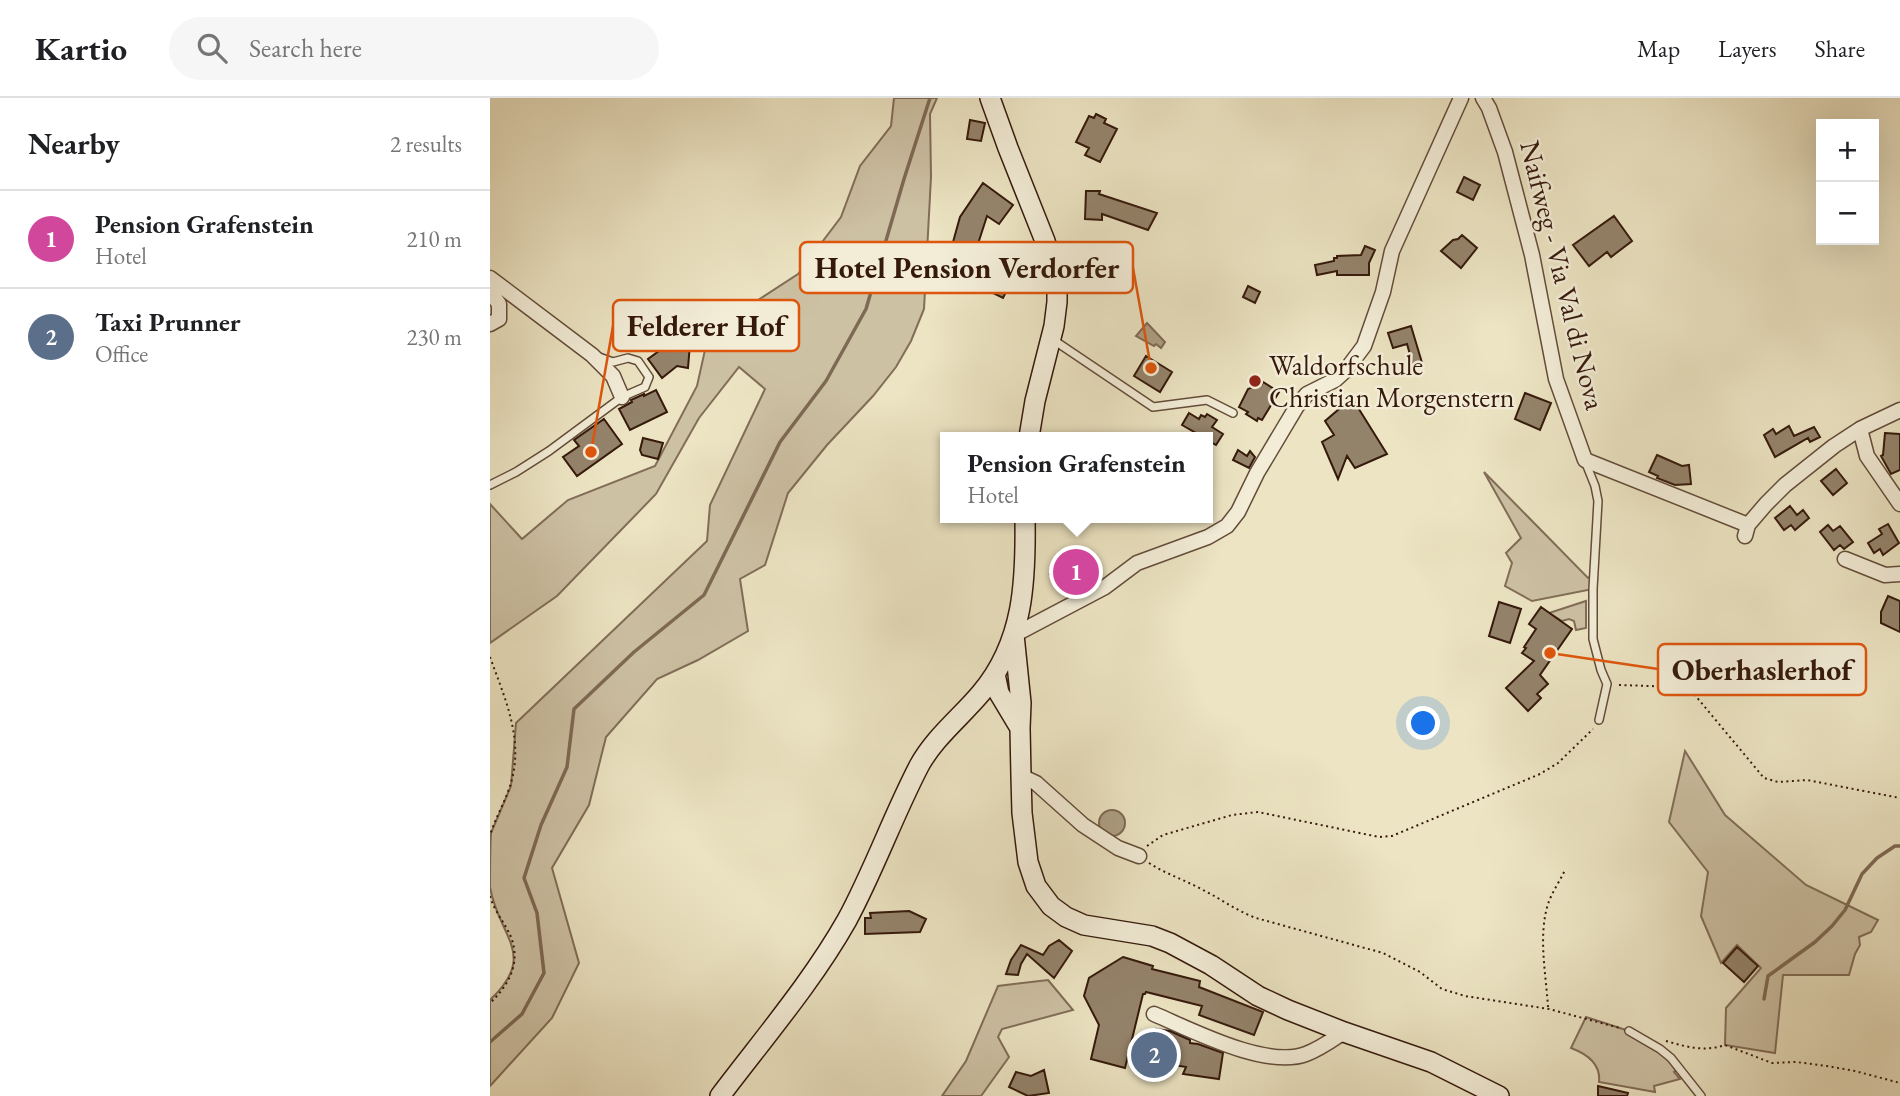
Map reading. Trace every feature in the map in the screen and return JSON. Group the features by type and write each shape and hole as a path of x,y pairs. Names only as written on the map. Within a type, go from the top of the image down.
{"main road":[{"path":"990,98 1057,279 1057,302 1051,339 1030,432"},
{"path":"720,1096 827,953 863,889 920,764 995,674 1014,635 1020,613 1026,569 1025,523"},
{"path":"1014,635 1021,703 1016,721 1028,862 1036,886 1051,906 1084,925 1152,936 1170,943 1211,965 1258,996 1344,1032 1431,1062 1499,1096"},
{"path":"995,674 1012,680 1019,686"},
{"path":"995,674 999,693 1016,721"},
{"path":"967,709 985,704 998,705 1016,721"}],"street":[{"path":"1014,635 1105,587 1137,563 1208,537 1227,526 1238,512 1257,473 1297,407 1307,394 1335,380 1346,370 1364,346 1383,292 1392,251 1461,98"},
{"name":"Naifweg - Via Val di Nova","path":"1483,98 1505,152 1532,255 1556,379 1585,460"},
{"path":"490,278 593,355 613,376 622,397"},
{"path":"490,292 499,304 499,318 490,324"},
{"path":"1585,460 1746,530 1785,485 1834,446 1860,429 1900,410"},
{"path":"1860,429 1867,456 1900,504"},
{"path":"1845,559 1885,575 1900,574"},
{"path":"1021,776 1036,783 1083,825 1118,848 1141,853"},
{"path":"1154,1014 1231,1046 1267,1056 1292,1058 1307,1054 1344,1032"}],"lane":[{"path":"1051,339 1153,407 1207,400 1233,412"},
{"path":"490,485 549,451 622,397 645,387 649,377 638,361 628,358 613,362 593,355"},
{"path":"1585,460 1598,501 1592,589 1593,639 1607,684 1599,720"},
{"path":"1629,1031 1671,1058 1701,1096"}],"path":[{"path":"490,657 509,712 515,743 513,778 490,835"},
{"path":"1607,684 1680,687 1694,694 1764,778 1778,782 1807,780 1900,798"},
{"path":"1599,720 1580,744 1540,774 1392,836 1379,837 1258,813 1243,813 1163,835 1141,853 1159,870 1200,888 1239,912 1383,953 1420,972 1442,989 1465,996 1549,1009 1629,1031"},
{"path":"1549,1009 1544,920 1548,901 1566,870"},
{"path":"490,896 511,937 515,953 514,968 508,983 490,1003"},
{"path":"1663,1040 1702,1049 1725,1045 1772,1063 1796,1062 1827,1066 1900,1083"}],"shaded area":[{"path":"894,98 937,98 930,114 931,177 924,309 911,341 896,367 873,396 827,445 788,493 765,565 740,579 748,631 698,660 657,679 606,737 589,805 552,868 579,963 552,1018 490,1086 490,1000 512,970 514,957 490,887 491,833 511,786 516,723 707,541 710,505 765,389 739,367 699,418 656,494 557,596 490,643 490,504 522,539 568,500 655,466 697,386 709,332 798,274 841,217 860,166 891,126"},
{"path":"1147,323 1165,342 1161,348 1136,336"},
{"path":"1484,472 1588,578 1593,574 1593,589 1532,601 1505,586 1512,563 1506,553 1521,538"},
{"path":"1586,601 1586,628 1576,630 1574,621 1562,621 1549,613"},
{"path":"1685,751 1725,815 1806,885 1878,920 1871,932 1859,937 1860,945 1849,975 1783,975 1775,1053 1725,1045 1726,1008 1761,968 1737,945 1721,963 1701,916 1708,872 1669,822"},
{"path":"1112,810 1121,814 1125,823 1121,832 1112,836 1103,832 1099,823 1103,814"},
{"path":"1048,980 1073,1010 1002,1029 998,1037 1009,1057 981,1096 942,1096 966,1061 998,986"},
{"path":"1586,1017 1629,1031 1660,1049 1678,1069 1674,1072 1680,1079 1654,1086 1655,1092 1599,1082 1598,1070 1592,1060 1571,1048"}],"building":[{"path":"1096,114 1106,119 1104,123 1117,129 1100,162 1085,155 1089,148 1076,142 1089,116 1094,118"},
{"path":"970,120 985,123 981,141 967,139"},
{"path":"1464,177 1480,185 1473,200 1457,192"},
{"path":"983,183 1013,205 999,224 987,216 976,250 953,242 960,217"},
{"path":"1086,191 1100,191 1099,194 1157,213 1148,230 1102,214 1102,220 1085,219"},
{"path":"1614,216 1632,241 1611,257 1607,252 1589,266 1573,245"},
{"path":"1462,235 1477,248 1461,268 1441,251"},
{"path":"1365,246 1375,250 1369,263 1369,275 1337,275 1337,271 1317,275 1315,265 1334,261 1337,256 1361,255"},
{"path":"1004,248 1023,258 1003,298 983,288"},
{"path":"1248,286 1260,292 1255,303 1243,297"},
{"path":"1411,326 1423,366 1414,369 1407,344 1393,348 1388,333"},
{"path":"676,343 690,344 688,368 677,366 662,378 648,359 666,346"},
{"path":"1146,356 1172,372 1160,392 1134,376"},
{"path":"1257,381 1279,392 1262,420 1258,418 1257,421 1239,407 1248,389"},
{"path":"656,390 667,412 630,430 619,409 632,402 631,400"},
{"path":"1525,393 1551,403 1540,430 1515,419"},
{"path":"1352,398 1387,454 1355,468 1347,456 1338,479 1322,442 1334,435 1325,421"},
{"path":"1189,413 1199,419 1201,415 1205,417 1207,414 1217,420 1212,427 1223,434 1216,445 1213,443 1213,432 1194,432 1182,425"},
{"path":"604,419 622,444 577,476 563,457 579,446 574,440"},
{"path":"1789,426 1794,436 1814,427 1820,437 1810,442 1808,438 1775,457 1764,435 1773,429 1776,434"},
{"path":"1885,433 1900,434 1900,470 1891,474 1881,456"},
{"path":"643,438 663,443 658,459 642,455 640,450"},
{"path":"1238,450 1247,456 1250,451 1255,457 1249,468 1233,460"},
{"path":"1657,455 1682,466 1689,465 1691,484 1675,485 1649,472"},
{"path":"1836,469 1847,483 1833,495 1821,481"},
{"path":"1790,506 1797,515 1803,510 1809,518 1795,530 1791,525 1784,530 1775,518"},
{"path":"1888,524 1899,543 1883,555 1880,549 1874,553 1868,543 1882,534 1879,529"},
{"path":"1828,525 1833,531 1840,526 1853,542 1844,549 1840,545 1834,550 1820,532"},
{"path":"1061,555 1084,569 1072,587 1050,574"},
{"path":"1888,596 1900,601 1900,632 1881,623 1881,612"},
{"path":"1499,602 1521,609 1510,643 1489,636"},
{"path":"1541,607 1572,629 1540,675 1548,684 1537,694 1541,698 1528,711 1506,688 1534,661 1522,653 1536,629 1529,624"},
{"path":"909,911 926,919 920,932 865,934 865,918 871,918 870,913"},
{"path":"1059,940 1072,951 1054,978 1027,954 1018,975 1006,974 1021,945 1043,955 1049,946"},
{"path":"1737,947 1758,966 1744,982 1723,963"},
{"path":"1123,957 1153,966 1152,969 1200,981 1199,987 1263,1012 1254,1035 1199,1015 1202,1006 1146,992 1143,994 1125,1068 1091,1059 1099,1025 1084,996 1089,978"},
{"path":"1156,1029 1170,1031 1190,1040 1190,1043 1223,1053 1219,1079 1183,1074 1186,1067 1150,1061"},
{"path":"1044,1070 1049,1093 1028,1096 1009,1087 1016,1072 1031,1076"},
{"path":"1598,1086 1628,1093 1627,1096 1598,1096"}],"waterway":[{"path":"490,1042 522,1014 544,973 537,913 524,878 541,825 567,767 574,709 634,652 704,595 780,442 826,381 866,309 930,98"},
{"path":"1764,999 1768,976 1815,942 1832,926 1845,910 1862,874 1877,858 1895,846 1900,846"}],"place":[{"name":"Hotel Pension Verdorfer","path":"1151,368"},
{"name":"Waldorfschule Christian Morgenstern","path":"1255,381"},
{"name":"Felderer Hof","path":"591,452"},
{"name":"Pension Grafenstein","path":"1076,572"},
{"name":"Oberhaslerhof","path":"1550,653"},
{"name":"Taxi Prunner","path":"1154,1055"}]}
